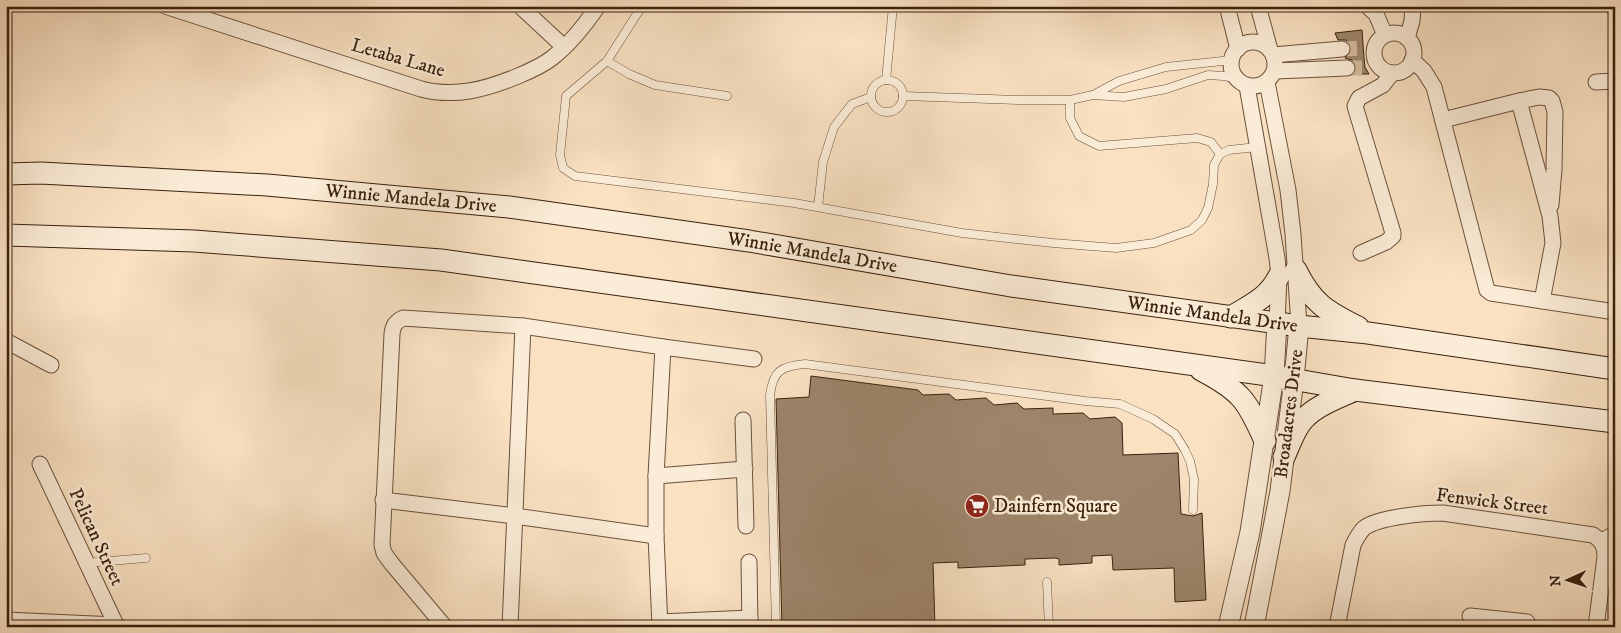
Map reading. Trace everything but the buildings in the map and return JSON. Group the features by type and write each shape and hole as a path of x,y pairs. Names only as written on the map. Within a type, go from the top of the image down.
{"main road":[{"name":"Winnie Mandela Drive","path":"6,174 41,173 267,185 509,207 749,241 1011,286 1299,326 1368,333 1615,369"},
{"path":"6,235 194,241 440,260 1284,377 1355,390 1615,422"},
{"path":"1231,317 1265,296 1288,273 1322,307 1368,333"},
{"path":"1192,365 1221,380 1246,402 1265,441"},
{"path":"1284,458 1304,418 1317,408 1355,390"}],"street":[{"name":"Letaba Lane","path":"165,6 432,92 470,92 489,87 535,69 552,58 564,47 582,28 598,6"},
{"path":"520,6 564,47"},
{"path":"1227,6 1235,54 1231,66 1241,82 1258,86 1271,77 1319,69 1347,68"},
{"path":"1258,6 1275,60 1271,77"},
{"path":"1367,6 1376,14 1385,35"},
{"path":"1407,38 1412,21 1413,6"},
{"path":"1361,253 1386,242 1393,236 1393,233 1356,106 1359,98 1383,85 1369,47 1385,35 1397,34 1407,38 1413,48 1412,60 1404,70 1379,70"},
{"path":"1235,54 1251,42 1258,43 1272,52 1342,49"},
{"path":"1317,51 1319,69"},
{"path":"1412,60 1429,77 1434,87 1487,290 1542,301 1615,312"},
{"name":"Broadacres Drive","path":"1254,627 1284,458 1284,377 1277,323 1288,273 1288,190 1271,77"},
{"path":"1596,82 1615,81"},
{"name":"Broadacres Drive","path":"1228,627 1250,532 1265,441 1299,326 1288,273 1241,82"},
{"path":"1443,120 1539,97 1549,98 1554,105 1554,168 1550,216 1552,243 1542,301"},
{"path":"1519,101 1550,216"},
{"path":"445,627 404,580 384,553 382,545 392,334 396,321 410,318 523,326 754,359"},
{"path":"510,627 523,326"},
{"path":"6,341 51,365"},
{"path":"663,347 656,476 656,536 660,624 750,622 749,562"},
{"path":"743,420 746,526"},
{"name":"Pelican Street","path":"40,464 116,626"},
{"path":"656,476 745,469"},
{"path":"383,500 656,536"},
{"name":"Fenwick Street","path":"1337,627 1353,545 1358,535 1373,523 1420,514 1443,514 1592,535 1607,546"},
{"path":"1596,627 1607,546 1615,534"},
{"path":"1470,618 1526,622"},
{"path":"6,620 28,624 116,626"}],"lane":[{"path":"642,6 607,61 566,96 560,155 562,168 575,176 818,207 962,233 1116,248 1154,242 1191,230 1202,220 1208,208 1213,184 1214,165 1220,154 1229,150 1257,147"},
{"path":"886,80 893,6"},
{"path":"1093,95 1119,81 1166,68 1235,54"},
{"path":"607,61 629,74 655,85 727,96"},
{"path":"903,96 1070,100 1093,95 1124,97 1166,89 1208,75 1223,76 1241,82"},
{"path":"886,80 898,84 902,89 903,96 899,107 894,111 888,112 876,108 871,97 875,85 886,80"},
{"path":"818,207 823,162 834,127 852,104 871,97"},
{"path":"1070,100 1070,118 1079,136 1099,146 1197,138 1211,142 1220,154"},
{"path":"776,627 770,395 776,373 794,365 805,364 1120,404 1153,419 1175,434 1190,461 1194,479 1194,510"},
{"path":"86,563 146,558"},
{"path":"1046,582 1049,627"}],"tunnel":[{"path":"1342,49 1363,48"},
{"path":"1347,68 1366,68"}],"place":[{"name":"Dainfern Square","path":"977,506"}]}
